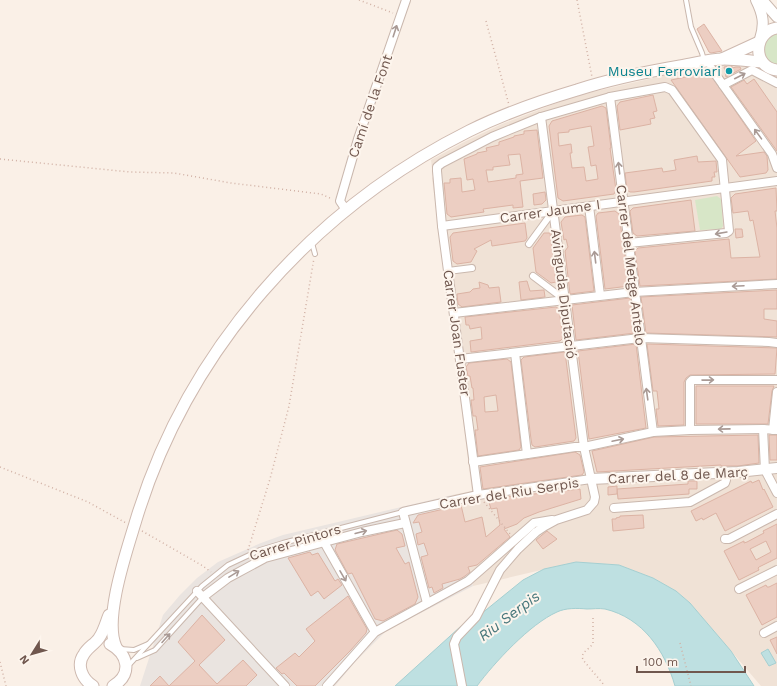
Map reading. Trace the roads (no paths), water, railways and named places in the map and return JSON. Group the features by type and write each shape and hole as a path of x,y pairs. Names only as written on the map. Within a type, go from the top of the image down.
{"main road":[{"path":"92,646 100,636 112,609 125,556 141,504 168,437 201,376 227,335 259,295 343,206 429,153 471,130 511,112 593,85 647,72 708,65 760,40 769,31 777,28"},
{"path":"760,40 758,49 762,62 769,68 776,71"},
{"path":"722,59 762,62"},
{"path":"112,609 111,637 117,648"},
{"path":"93,686 82,681 80,661 88,648 103,643 110,644 117,648 122,653 125,660 125,671 122,679 117,685"}],"street":[{"name":"Camí de la Font","path":"343,206 358,139 406,0"},
{"path":"756,0 763,23 760,40"},
{"path":"762,0 777,17"},
{"path":"708,65 725,84 772,154 777,168"},
{"path":"725,84 752,70 777,83"},
{"path":"541,117 610,97 663,86 672,90 722,160 730,228 729,231 726,233 629,243"},
{"name":"Carrer del Metge Antelo","path":"610,97 653,432"},
{"name":"Carrer Joan Fuster","path":"478,495 436,171 442,163 492,137 541,117"},
{"name":"Avinguda Diputació","path":"541,117 584,448 595,497 591,506 582,512 556,520"},
{"name":"Carrer Jaume I","path":"442,226 777,181"},
{"path":"590,206 600,295"},
{"path":"529,244 554,210"},
{"path":"448,271 472,268"},
{"path":"533,276 565,300"},
{"path":"454,313 600,295 777,284"},
{"path":"460,359 640,338 777,343"},
{"path":"515,353 527,454"},
{"path":"690,430 690,382 692,380 777,380"},
{"path":"473,462 575,447 584,448 653,432 690,430 775,430 777,392"},
{"path":"763,429 765,470 777,493"},
{"name":"Carrer del 8 de Març","path":"591,480 726,473 777,468"},
{"path":"614,508 690,502 725,483 726,473"},
{"name":"Carrer del Riu Serpis","path":"403,512 478,495 591,480"},
{"path":"403,512 426,603"},
{"path":"725,539 729,539 777,514"},
{"path":"327,686 375,632 426,603 468,582 536,522 556,520"},
{"path":"462,686 454,644 457,637 476,617 496,577 510,557 536,532 556,520"},
{"path":"285,686 200,594 253,563 279,553 362,532 405,523"},
{"path":"324,542 375,632"},
{"path":"739,589 777,570"},
{"path":"764,633 777,626"}],"lane":[{"path":"686,0 691,27 708,65"},
{"path":"311,240 315,254"},
{"name":"Carrer Pintors","path":"125,671 143,651 148,643 200,594 215,575 228,566 246,556 283,542 403,512"},
{"path":"135,659 147,655 155,650 200,594"},
{"path":"117,648 134,650 148,643"}],"water":[{"name":"Riu Serpis","path":"576,562 619,565 653,578 676,591 690,603 731,651 754,686 675,686 671,673 658,649 641,628 631,620 619,613 605,609 575,608 557,612 536,625 513,645 477,686 395,686 460,627 481,614 523,580 544,569"},
{"path":"768,649 776,663 769,666 761,653"}],"place":[{"name":"Museu Ferroviari","path":"729,71"}]}
